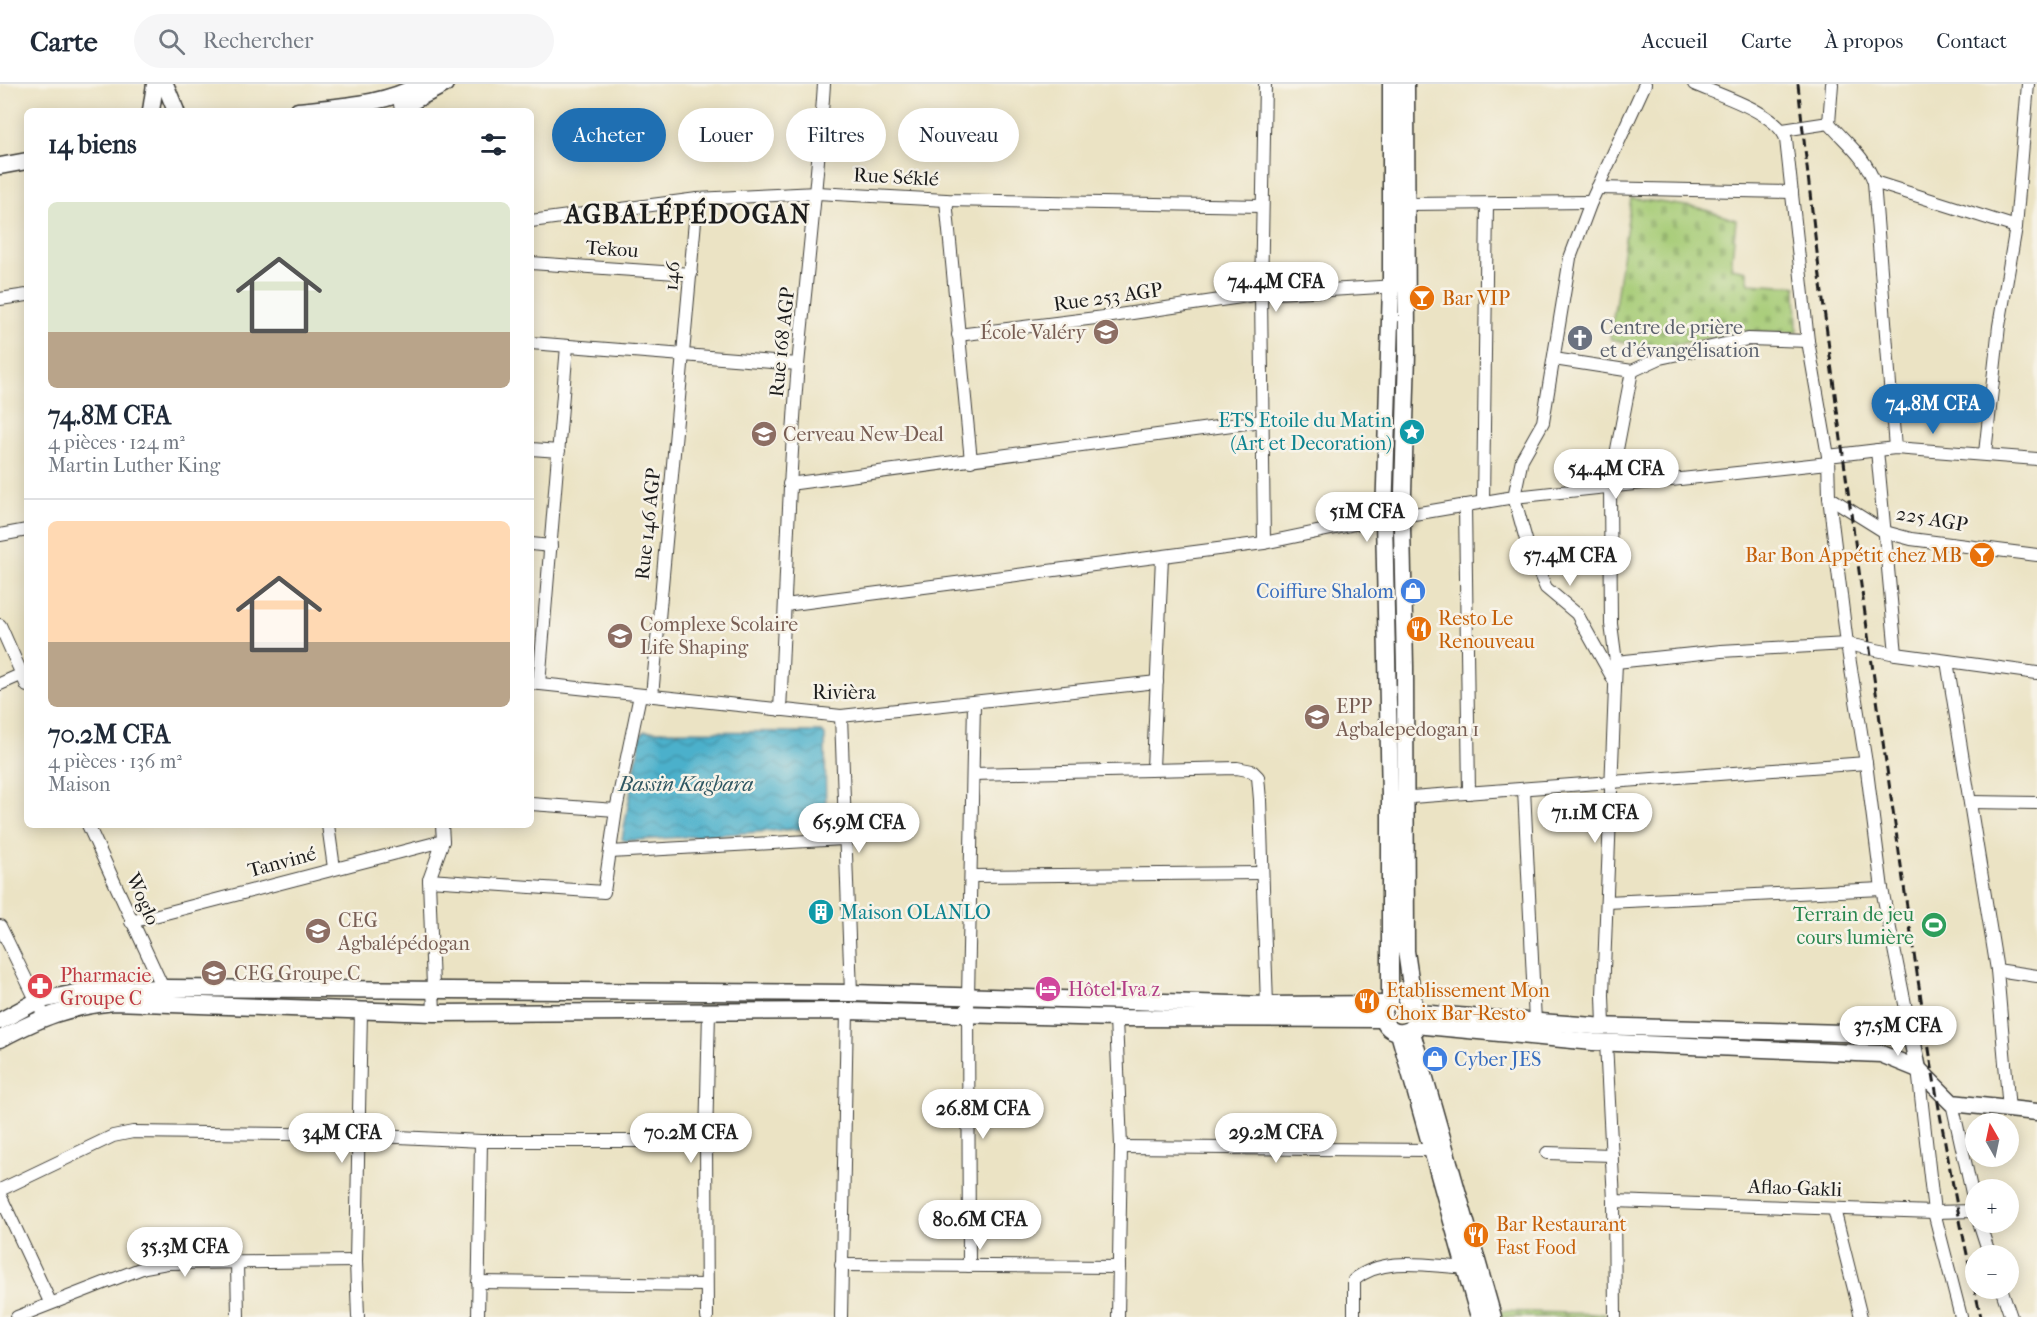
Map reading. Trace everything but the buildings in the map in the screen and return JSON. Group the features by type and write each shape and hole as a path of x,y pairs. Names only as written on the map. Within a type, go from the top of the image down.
{"street":[{"path":"151,108 155,84"},
{"path":"165,84 175,108"},
{"path":"400,105 422,84"},
{"path":"349,108 400,105 445,84"},
{"name":"Rue 168 AGP","path":"780,710 789,484 798,364 817,193 824,84"},
{"path":"1264,543 1261,294 1266,84"},
{"path":"1390,84 1399,286 1402,516 1398,798 1385,1026 1411,1021 1535,1022 1605,1034 1881,1054 1918,1069 1952,1103 1968,1179"},
{"path":"1406,84 1406,204 1383,518 1406,951 1411,1021 1430,1150 1472,1268 1493,1317"},
{"path":"1615,683 1577,614 1546,588 1528,547 1514,497 1522,459 1543,422 1570,258 1591,202 1644,84"},
{"path":"1694,84 1767,118 1783,130 1788,148 1808,341 1828,459 1830,497 1847,644 1866,763 1882,889 1918,1069 1934,1212 1961,1317"},
{"path":"1832,84 1829,123 1869,166 1874,182 1895,448"},
{"path":"1985,453 1999,326 2016,227 2028,84"},
{"path":"1783,130 1829,123"},
{"path":"0,157 24,153"},
{"path":"0,166 24,162"},
{"path":"1874,182 2016,227"},
{"path":"1598,188 1792,192"},
{"name":"Rue Séklé","path":"534,221 697,200 817,193 946,200 1262,206"},
{"name":"146","path":"685,355 697,200"},
{"path":"946,200 971,461"},
{"path":"1406,204 1591,202"},
{"path":"1483,501 1487,204"},
{"name":"Tekou","path":"534,263 691,274"},
{"name":"Rue 253 AGP","path":"958,334 1101,318 1261,294 1399,286"},
{"path":"0,299 24,295"},
{"path":"1554,358 1632,371 1660,358 1748,339 1808,341"},
{"path":"534,343 798,364"},
{"path":"535,683 551,546 567,346"},
{"name":"Rue 146 AGP","path":"429,880 604,892 616,810 646,695 685,355"},
{"path":"1615,1317 1614,1201 1603,995 1616,662 1611,624 1610,486 1632,371"},
{"path":"789,484 1262,421"},
{"path":"785,605 1264,543 1383,518 1483,501 1828,459 1877,450 1895,448 1985,453 2037,459"},
{"path":"534,449 559,451"},
{"path":"1877,450 1896,654"},
{"name":"225 AGP","path":"1830,497 1885,532 1911,539 2037,555"},
{"path":"1465,505 1469,793"},
{"path":"0,535 24,531"},
{"path":"534,544 551,546"},
{"path":"1153,768 1162,557"},
{"path":"0,625 24,673 0,684"},
{"path":"1616,662 1721,651 1847,644 1896,654 2037,673"},
{"path":"1947,661 1997,970 2009,1110"},
{"name":"Rivièra","path":"535,683 841,716 1157,682"},
{"path":"969,1266 968,997 974,703"},
{"path":"841,716 843,839 851,993"},
{"path":"1398,798 1866,763"},
{"path":"974,774 1153,768 1245,768 1258,777 1267,1005"},
{"path":"1524,789 1535,1022"},
{"path":"1970,802 2037,803"},
{"path":"534,804 616,810"},
{"name":"Woglo","path":"91,828 131,922 163,988"},
{"path":"328,828 334,868"},
{"path":"434,1012 429,880 443,842 442,828"},
{"path":"610,852 843,839"},
{"name":"Tanviné","path":"131,922 334,868 443,842"},
{"path":"971,876 1261,873"},
{"path":"1607,902 1882,889"},
{"path":"0,926 40,1008"},
{"path":"1997,970 2037,976"},
{"path":"0,1020 90,990 163,988 851,993 1386,1008"},
{"path":"0,1039 40,1008 72,1008 114,1002 362,1011 847,1011 1116,1018 1386,1008 1402,999 1411,1021 1472,1268 1479,1317"},
{"path":"358,1317 357,1135 362,1011"},
{"path":"707,1317 706,1141 709,1011"},
{"path":"841,1317 847,1011"},
{"path":"1116,1018 1121,1147 1118,1317"},
{"path":"1411,1021 1530,1037 1605,1034 1878,1034 1912,1039"},
{"path":"1952,1103 2037,1113"},
{"path":"0,1190 120,1134 357,1135 482,1141 706,1141"},
{"path":"478,1317 482,1141"},
{"path":"1121,1147 1430,1150"},
{"path":"1547,1153 1612,1155"},
{"path":"0,1195 50,1302"},
{"name":"Aflao-Gakli","path":"1614,1201 1965,1211"},
{"path":"1834,1209 1861,1317"},
{"path":"18,1317 50,1302 145,1267 167,1263 356,1261"},
{"path":"237,1262 238,1317"},
{"path":"1354,1317 1354,1280 1365,1271 1380,1265 1398,1264 1472,1268"},
{"path":"841,1265 1119,1267"},
{"path":"478,1282 706,1285"},
{"path":"2005,1299 2011,1317"}],"green space":[{"path":"1631,198 1700,208 1736,220 1731,268 1746,271 1749,283 1796,286 1797,332 1742,331 1654,349 1610,339"},
{"path":"1498,1311 1605,1314 1605,1317 1499,1317"}],"water":[{"name":"Bassin Kagbara","path":"644,731 822,732 825,735 826,821 816,828 625,841 622,839 641,735"}],"railway":[{"path":"1798,84 1838,417 1926,1034 1951,1176 1981,1317"}],"place":[{"name":"Bar VIP","path":"1422,298"},
{"name":"École Valéry","path":"1106,332"},
{"name":"Centre de prière et d'évangélisation","path":"1580,338"},
{"name":"ETS Etoile du Matin (Art et Decoration)","path":"1412,432"},
{"name":"Cerveau New-Deal","path":"764,434"},
{"name":"Bar Bon Appétit chez MB","path":"1982,555"},
{"name":"Coiffure Shalom","path":"1413,591"},
{"name":"Resto Le Renouveau","path":"1419,629"},
{"name":"Complexe Scolaire Life Shaping","path":"620,636"},
{"name":"EPP Agbalepedogan 1","path":"1317,717"},
{"name":"Maison OLANLO","path":"821,912"},
{"name":"Terrain de jeu cours lumière","path":"1934,925"},
{"name":"CEG Agbalépédogan","path":"318,931"},
{"name":"CEG Groupe C","path":"214,973"},
{"name":"Pharmacie Groupe C","path":"40,986"},
{"name":"Hôtel Iva z","path":"1048,989"},
{"name":"Etablissement Mon Choix Bar-Resto","path":"1367,1001"},
{"name":"Cyber JES","path":"1435,1059"},
{"name":"Bar Restaurant Fast Food","path":"1476,1235"}],"district":[{"name":"AGBALÉPÉDOGAN","path":"688,214"}]}
